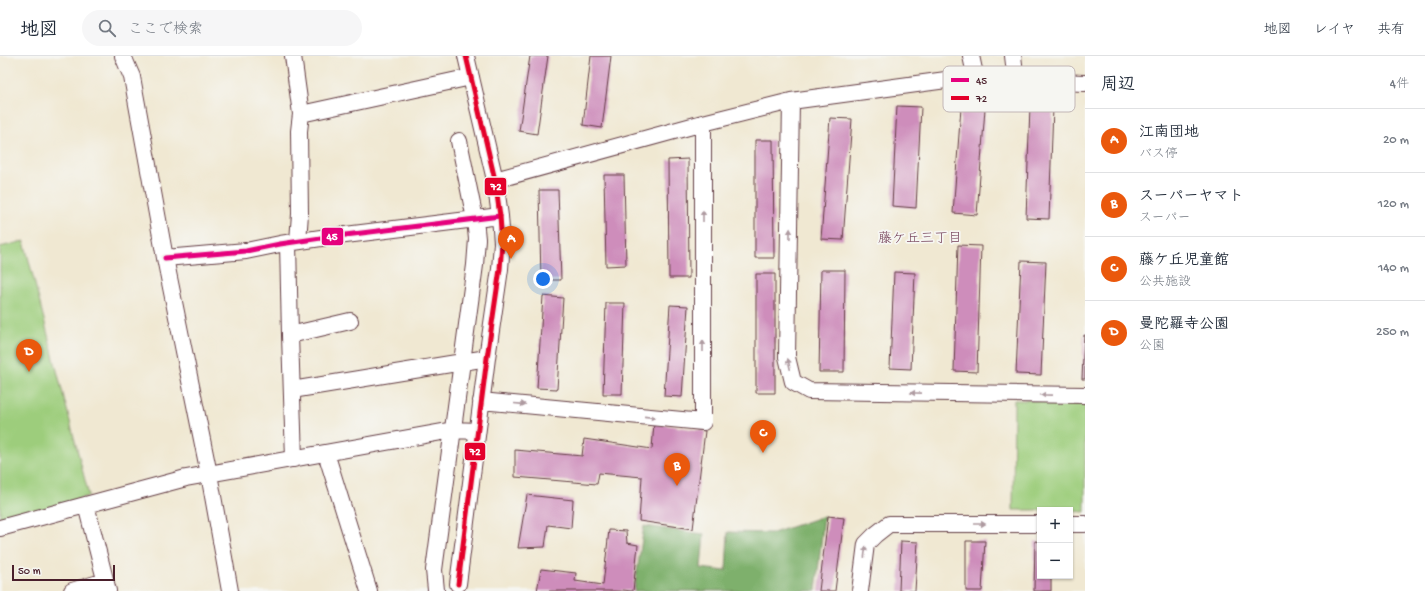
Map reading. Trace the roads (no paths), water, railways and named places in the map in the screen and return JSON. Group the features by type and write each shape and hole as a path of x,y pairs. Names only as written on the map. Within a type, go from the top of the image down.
{"street":[{"path":"123,56 132,77 165,258 209,474 230,591"},
{"path":"293,56 301,114 299,131 300,214 293,242 290,334 294,459"},
{"path":"459,141 486,218 502,243 500,269 472,360 481,401 463,430 463,588 434,590 434,570 463,430 472,360 477,239 486,218 495,180 459,79 466,56"},
{"path":"971,56 973,66"},
{"path":"1013,56 1014,66"},
{"path":"301,114 459,79"},
{"path":"495,180 703,122 792,101 943,80"},
{"path":"1075,83 1085,83"},
{"path":"792,101 787,357 793,382 809,391 1085,395"},
{"path":"481,401 703,422 703,122"},
{"path":"165,258 246,251 293,242 486,218"},
{"path":"290,334 350,321"},
{"path":"292,390 472,360"},
{"path":"0,528 186,478 463,430"},
{"path":"326,453 369,591"},
{"path":"72,591 106,586 86,505"},
{"path":"860,591 866,544 890,524 1037,524"},
{"path":"1073,524 1085,524"}],"place":[{"name":"江南団地","path":"511,259"},
{"name":"曼陀羅寺公園","path":"29,372"},
{"name":"藤ケ丘児童館","path":"763,453"},
{"name":"スーパーヤマト","path":"677,486"}],"district":[{"name":"藤ケ丘三丁目","path":"920,239"}]}
